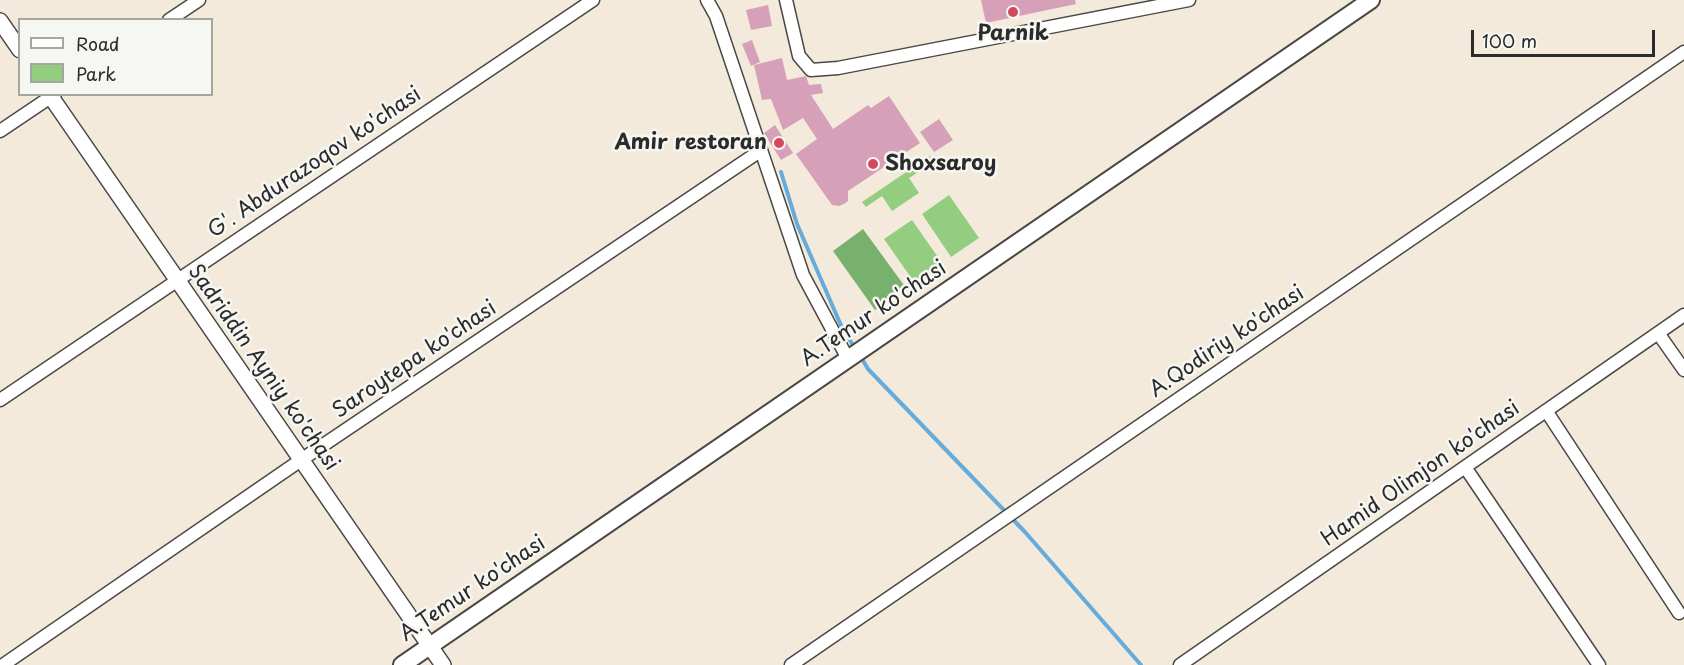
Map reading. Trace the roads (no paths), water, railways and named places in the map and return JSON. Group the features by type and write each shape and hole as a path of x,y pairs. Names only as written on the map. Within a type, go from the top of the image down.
{"main road":[{"name":"A.Temur ko'chasi","path":"402,665 1371,0"}],"street":[{"path":"172,18 199,0"},
{"name":"G'. Abdurazoqov ko'chasi","path":"0,400 176,279 593,0"},
{"path":"707,0 716,16 803,275 848,359"},
{"path":"786,0 799,56 811,69 838,68 1189,0"},
{"path":"0,21 18,47"},
{"name":"A.Qodiriy ko'chasi","path":"791,665 1684,52"},
{"path":"0,131 50,96"},
{"name":"Sadriddin Ayniy ko'chasi","path":"52,96 443,665"},
{"name":"Saroytepa ko'chasi","path":"3,665 301,460 760,151"},
{"name":"Hamid Olimjon ko'chasi","path":"1180,665 1684,315"},
{"path":"1659,333 1684,370"},
{"path":"1547,411 1679,613"},
{"path":"1465,467 1599,665"}],"waterway":[{"path":"781,172 797,224 843,330 855,348"},
{"path":"861,357 868,369 1025,532 1141,665"}],"place":[{"name":"Parnik","path":"1013,12"},
{"name":"Amir restoran","path":"779,143"},
{"name":"Shoxsaroy","path":"873,164"}]}
